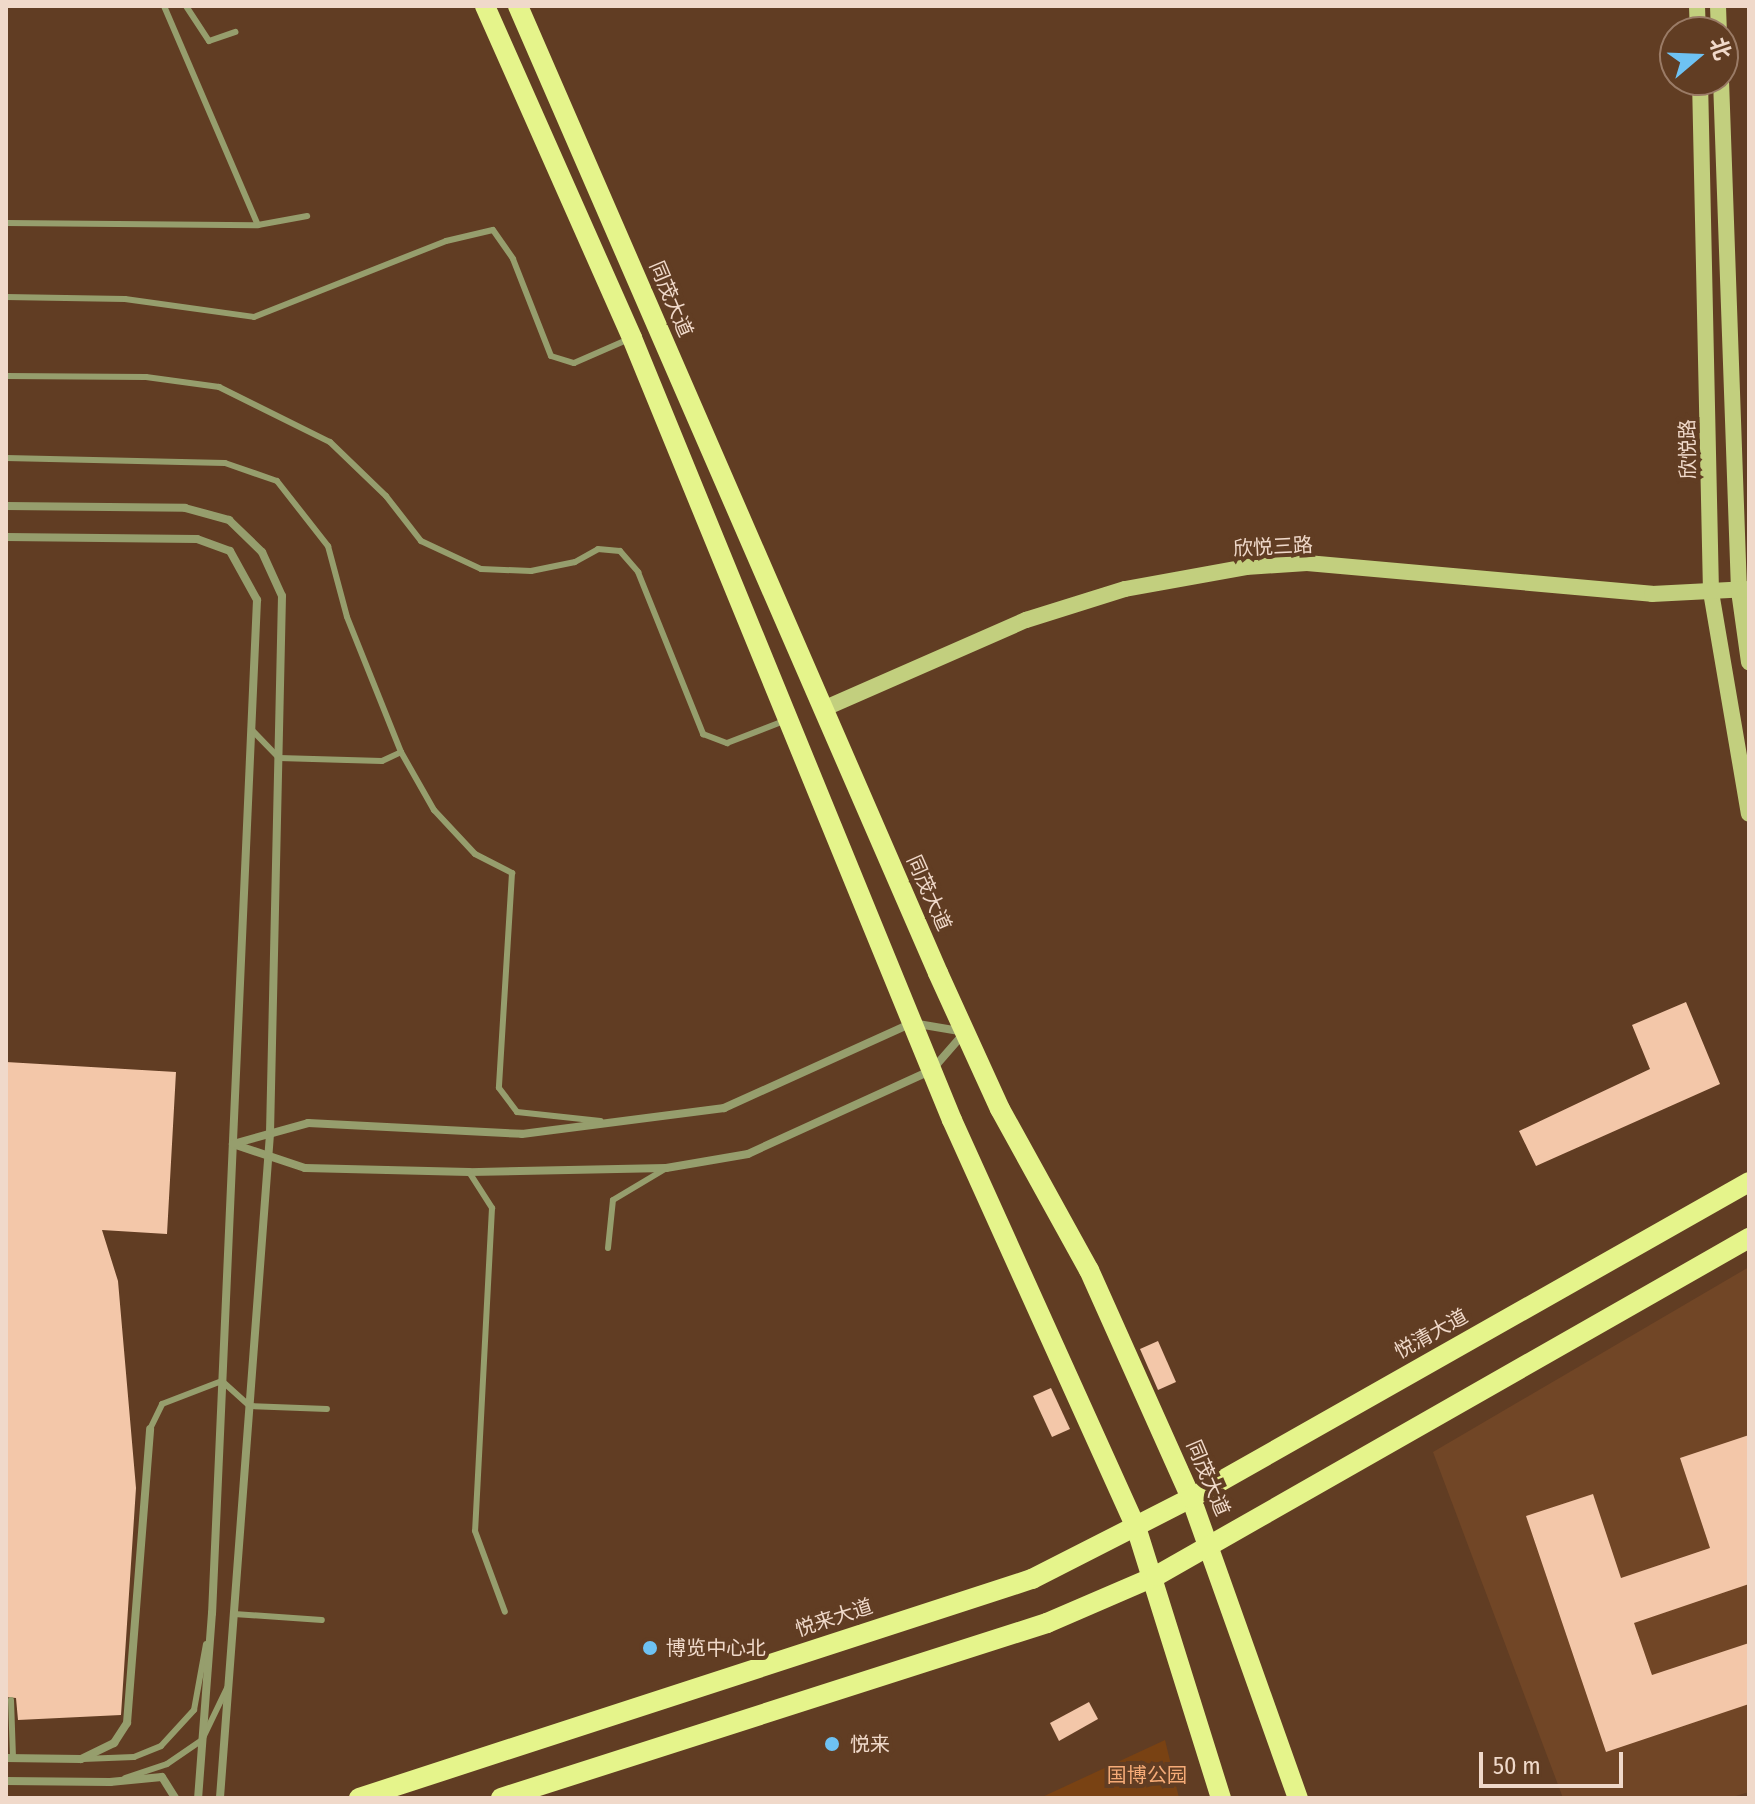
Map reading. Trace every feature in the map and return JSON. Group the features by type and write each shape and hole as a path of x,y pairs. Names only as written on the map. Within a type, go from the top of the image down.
{"main road":[{"path":"485,6 632,338 932,1070 1136,1527 1156,1576 1221,1798"},
{"name":"同茂大道","path":"518,6 965,1032 1000,1109 1089,1270 1191,1498 1298,1798"},
{"name":"欣悦路","path":"1700,96 1711,592 1749,814"},
{"path":"1722,96 1749,662"},
{"name":"欣悦三路","path":"823,709 1026,620 1125,589 1206,572 1307,563 1603,592 1744,590"},
{"name":"悦清大道","path":"1136,1527 1749,1182"},
{"path":"501,1798 1047,1623 1156,1576 1749,1238"},
{"path":"1673,1281 1749,1251"},
{"name":"悦来大道","path":"359,1798 1032,1579 1136,1527"}],"street":[{"path":"6,506 185,508 229,520 262,552 282,596 270,1134 265,1154 250,1406 220,1798"},
{"path":"6,537 197,539 230,551 257,600 212,1613 198,1798"},
{"path":"233,1144 308,1123 522,1134 724,1108 912,1023 965,1032"},
{"path":"233,1144 305,1168 469,1172 666,1168 748,1154 932,1070 965,1032"},
{"path":"9,1758 81,1759 114,1743 127,1723 150,1429"},
{"path":"6,1781 110,1782 162,1777 175,1798"}],"lane":[{"path":"164,6 258,225"},
{"path":"186,6 209,41 235,32"},
{"path":"6,223 258,225 307,216"},
{"path":"6,297 125,299 254,317 446,241 493,230 513,259 551,356 574,363 632,338"},
{"path":"6,376 146,377 219,387 330,442 386,496 421,541 481,569 531,571 575,562 598,549 620,551 638,572 703,734 727,743 788,719"},
{"path":"6,458 225,463 277,481 328,546 347,617 401,752 434,810 475,854 512,873 499,1088 517,1112 620,1123"},
{"path":"251,729 279,758 382,761 401,752"},
{"path":"608,1248 613,1200 666,1168"},
{"path":"469,1172 492,1208 475,1531 505,1612"},
{"path":"150,1429 162,1404 222,1381 250,1406 327,1409"},
{"path":"81,1759 134,1757 161,1746 194,1710 212,1613"},
{"path":"234,1614 322,1620"},
{"path":"110,1782 167,1764 202,1740 229,1685"},
{"path":"9,1758 11,1700"}],"shaded area":[{"path":"1749,1267 1749,1792 1729,1798 1563,1798 1433,1452"}],"green space":[{"name":"国博公园","path":"1165,1740 1179,1798 1040,1798"}],"building":[{"path":"1686,1002 1720,1084 1536,1166 1519,1131 1650,1069 1632,1025"},
{"path":"6,1062 176,1072 167,1234 102,1230 118,1281 136,1488 121,1715 18,1720 16,1698 6,1697"},
{"path":"1158,1341 1176,1382 1158,1390 1140,1349"},
{"path":"1051,1388 1070,1429 1052,1437 1033,1396"},
{"path":"1749,1435 1749,1584 1634,1623 1652,1675 1749,1643 1749,1704 1606,1752 1526,1516 1593,1494 1621,1578 1710,1548 1680,1458"},
{"path":"1089,1702 1098,1719 1059,1741 1050,1723"}],"place":[{"name":"博览中心北","path":"650,1648"},
{"name":"悦来","path":"832,1744"}]}
